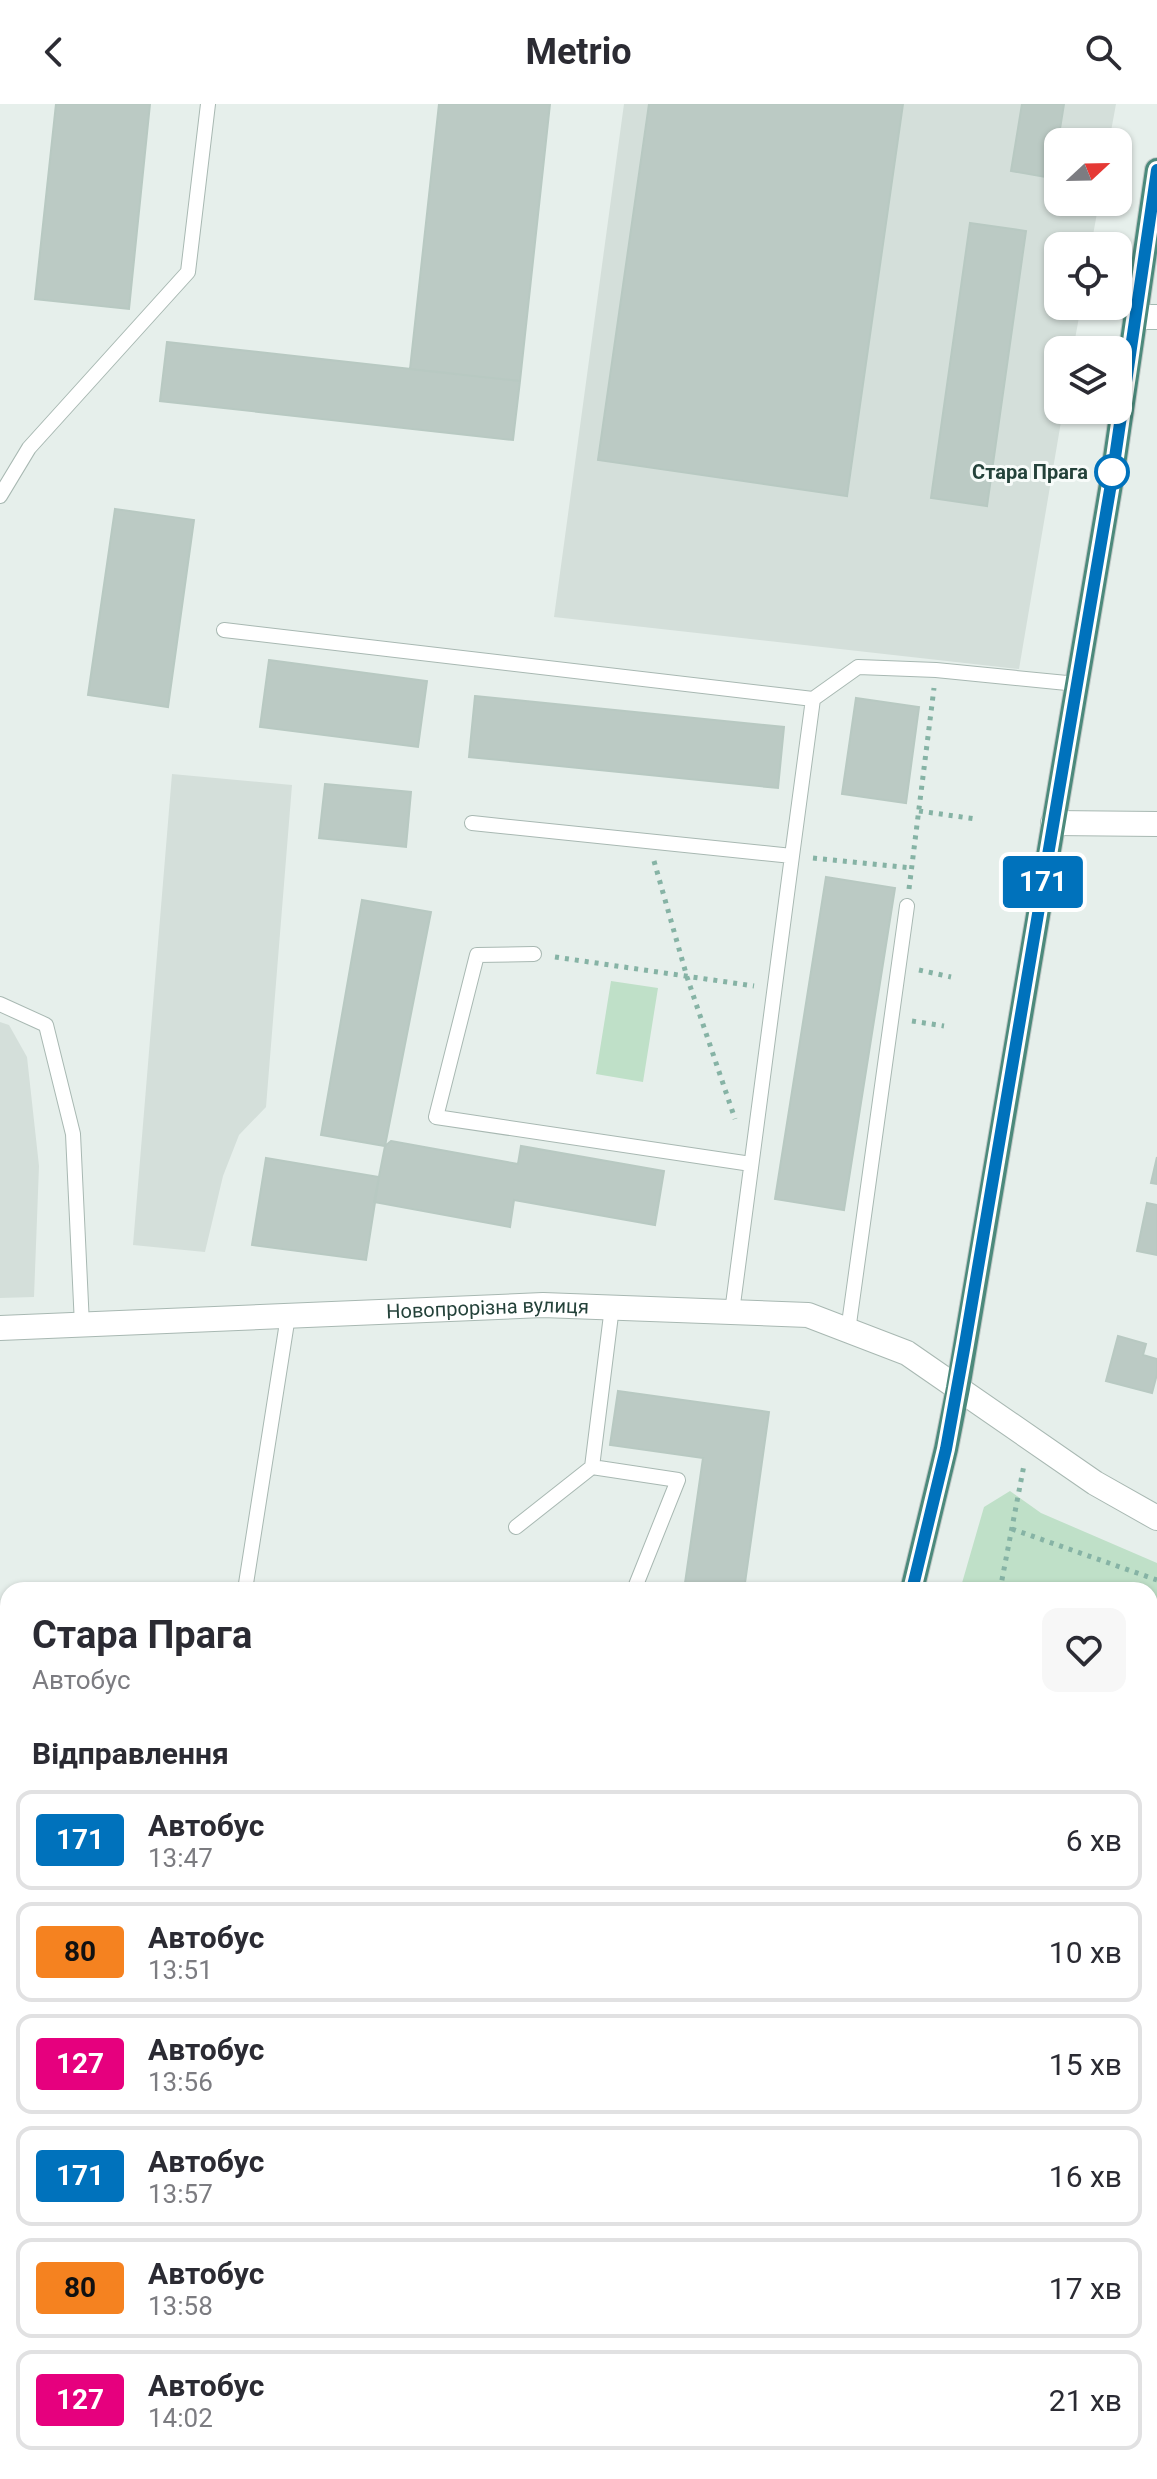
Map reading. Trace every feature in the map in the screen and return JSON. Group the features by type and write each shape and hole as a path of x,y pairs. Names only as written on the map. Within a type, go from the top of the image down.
{"highway":[{"path":"914,1582 958,1388 1112,478 1146,317 1157,170"}],"street":[{"path":"1053,823 1157,824"},
{"name":"Новопрорізна вулиця","path":"0,1328 543,1305 808,1315 907,1353 1095,1483 1157,1518"}],"lane":[{"path":"0,496 29,448 188,272 208,104"},
{"path":"224,630 813,699 858,667 936,670 1077,684"},
{"path":"732,1312 813,699"},
{"path":"472,823 792,856"},
{"path":"848,1331 907,906"},
{"path":"534,954 477,955 436,1117 751,1164"},
{"path":"0,1004 46,1025 73,1134 82,1325"},
{"path":"516,1527 592,1467 612,1307"},
{"path":"246,1582 288,1316"},
{"path":"592,1467 678,1480 637,1582"}],"path":[{"path":"907,906 936,670"},
{"path":"919,811 976,819"},
{"path":"648,841 687,977 736,1121"},
{"path":"792,856 912,868"},
{"path":"534,954 774,989"},
{"path":"898,966 951,977"},
{"path":"891,1017 944,1026"},
{"path":"1002,1582 1029,1437"},
{"path":"1012,1529 1157,1580"}],"shaded area":[{"path":"624,104 1116,104 1112,128 1044,128 1044,216 1096,216 1094,232 1044,232 1044,320 1078,320 1076,336 1044,336 1044,424 1061,424 1019,669 554,617"},
{"path":"172,774 292,785 266,1107 239,1135 223,1176 205,1252 133,1245"},
{"path":"0,1022 9,1025 27,1057 39,1166 34,1297 0,1298"}],"green space":[{"path":"611,981 658,988 643,1082 596,1074"},
{"path":"1010,1491 1041,1513 1157,1563 1157,1582 962,1582 984,1507"}],"building":[{"path":"56,104 150,104 129,309 35,299"},
{"path":"439,104 550,104 520,381 410,369"},
{"path":"649,104 903,104 847,496 598,460"},
{"path":"1022,104 1064,104 1060,128 1044,128 1044,177 1011,171"},
{"path":"970,223 1026,231 987,506 931,498"},
{"path":"167,342 520,381 513,440 160,401"},
{"path":"115,509 194,520 168,707 88,695"},
{"path":"269,660 427,681 418,747 260,727"},
{"path":"475,696 784,727 778,788 469,757"},
{"path":"856,698 919,707 906,803 842,794"},
{"path":"325,784 411,792 406,847 319,838"},
{"path":"826,877 895,888 844,1210 775,1199"},
{"path":"362,900 431,912 385,1146 321,1135"},
{"path":"391,1141 518,1164 521,1146 664,1171 655,1225 514,1200 510,1227 374,1202 385,1146"},
{"path":"1157,1157 1157,1184 1151,1183"},
{"path":"266,1158 379,1177 366,1260 252,1245"},
{"path":"1147,1203 1157,1205 1157,1255 1137,1251"},
{"path":"1118,1336 1146,1344 1143,1355 1157,1359 1152,1393 1106,1381"},
{"path":"618,1391 769,1412 745,1582 685,1582 703,1458 610,1445"}],"bus line":[{"name":"171","path":"914,1582 946,1449 965,1344 1112,478 1157,170"}],"place":[{"name":"Стара Прага","path":"1112,472"}]}
